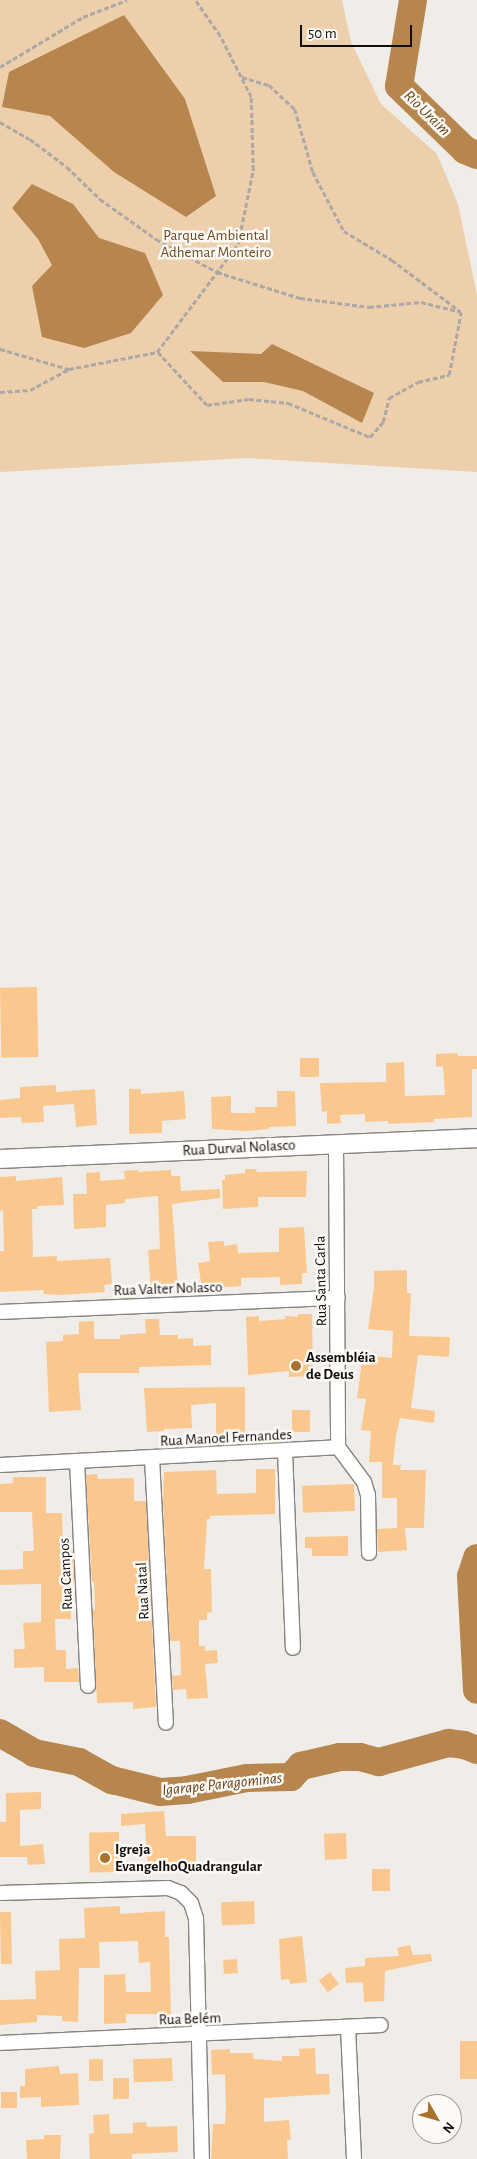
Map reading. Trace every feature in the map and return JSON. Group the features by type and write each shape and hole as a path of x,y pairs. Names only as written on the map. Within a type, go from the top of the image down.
{"street":[{"name":"Rua Durval Nolasco","path":"0,1159 477,1138"},
{"name":"Rua Santa Carla","path":"336,1144 338,1447"},
{"name":"Rua Valter Nolasco","path":"0,1312 338,1298"},
{"name":"Rua Manoel Fernandes","path":"0,1465 338,1447"},
{"path":"338,1447 364,1482 368,1494 369,1553"},
{"path":"285,1451 293,1648"},
{"name":"Rua Natal","path":"152,1458 166,1723"},
{"name":"Rua Campos","path":"77,1461 88,1686"},
{"path":"0,1893 168,1888 182,1893 191,1903 196,1918 202,2159"},
{"name":"Rua Belém","path":"0,2043 381,2025"},
{"path":"348,2027 354,2159"}],"path":[{"path":"0,67 83,17 127,0"},
{"path":"0,392 30,390 69,369 157,352 238,244 253,170 251,97 220,36 195,0"},
{"path":"241,77 269,85 294,109 313,172 344,232 392,260 461,312"},
{"path":"0,122 30,139 66,167 100,199 156,239 217,272 300,298 369,307 421,302 461,312"},
{"path":"157,352 208,405 249,399 288,403 370,438 382,422 389,398 418,382 449,375 461,312"},
{"path":"0,349 69,369"}],"green space":[{"name":"Parque Ambiental Adhemar Monteiro","path":"0,0 342,0 351,42 381,104 437,154 458,204 477,295 477,472 247,458 0,472"}],"shaded area":[{"path":"124,15 185,99 216,196 186,217 114,172 50,116 2,107 9,72"},
{"path":"32,184 73,204 99,238 145,253 163,295 131,333 84,348 42,337 32,286 52,265 38,239 12,208"},
{"path":"272,344 374,393 362,423 303,391 264,382 223,382 190,351 261,354"}],"building":[{"path":"37,987 38,1057 1,1058 0,988"},
{"path":"457,1053 458,1056 477,1056 477,1069 472,1069 472,1117 434,1119 434,1122 388,1124 388,1121 365,1122 365,1114 340,1115 341,1123 327,1124 327,1111 322,1112 320,1083 386,1082 386,1063 404,1062 405,1096 445,1095 443,1066 436,1067 436,1054"},
{"path":"300,1058 319,1058 319,1077 300,1077"},
{"path":"56,1085 56,1092 95,1089 97,1125 76,1127 74,1104 43,1106 44,1122 22,1123 21,1117 0,1118 0,1100 20,1098 20,1087"},
{"path":"129,1089 141,1089 141,1094 184,1091 186,1119 162,1121 162,1133 129,1134"},
{"path":"277,1091 295,1091 296,1126 269,1127 269,1129 246,1131 212,1129 211,1097 231,1096 231,1113 255,1113 255,1107 277,1107"},
{"path":"245,1169 256,1169 257,1172 307,1171 306,1197 258,1197 258,1207 223,1209 222,1180 225,1180 225,1175 245,1173"},
{"path":"138,1170 138,1172 171,1170 171,1176 180,1176 181,1191 220,1189 220,1198 172,1204 178,1289 151,1291 148,1250 160,1249 158,1196 125,1199 125,1203 106,1205 106,1227 74,1229 73,1194 87,1194 86,1173 100,1172 100,1181 125,1179 124,1171"},
{"path":"16,1176 16,1181 62,1177 64,1205 37,1206 37,1209 32,1209 33,1257 57,1256 57,1261 110,1258 112,1284 104,1285 105,1292 62,1295 44,1294 43,1290 0,1292 0,1251 4,1251 3,1210 0,1211 0,1177"},
{"path":"304,1227 307,1273 302,1273 302,1284 280,1285 280,1277 241,1278 241,1286 202,1289 198,1263 210,1261 208,1242 224,1241 224,1246 237,1244 238,1253 279,1252 279,1228"},
{"path":"407,1270 407,1293 411,1293 409,1336 450,1337 449,1357 418,1355 411,1408 435,1411 434,1423 400,1418 396,1435 393,1465 401,1465 400,1470 426,1470 424,1528 405,1528 407,1550 378,1552 377,1529 397,1528 397,1498 382,1498 382,1462 369,1462 371,1431 361,1430 366,1399 357,1398 363,1355 392,1358 393,1331 368,1329 374,1287 374,1271"},
{"path":"298,1314 312,1314 313,1376 289,1377 289,1371 248,1375 246,1317 259,1316 259,1321 285,1319 285,1316 298,1317"},
{"path":"145,1319 159,1319 160,1335 178,1335 178,1339 193,1338 193,1346 211,1345 211,1365 139,1367 139,1373 78,1373 81,1410 49,1412 46,1342 63,1341 63,1335 79,1334 79,1322 94,1321 94,1339 120,1339 120,1335 146,1333"},
{"path":"245,1387 245,1435 216,1435 216,1403 191,1405 192,1428 147,1432 144,1388"},
{"path":"292,1410 310,1410 310,1432 292,1432"},
{"path":"256,1469 275,1469 275,1514 210,1516 210,1519 207,1519 204,1569 211,1569 212,1612 207,1613 207,1620 199,1620 199,1646 205,1646 205,1651 217,1650 218,1663 205,1664 208,1698 187,1699 186,1689 173,1690 172,1676 181,1675 180,1641 170,1641 163,1501 164,1472 216,1470 217,1494 256,1493"},
{"path":"97,1474 98,1479 134,1478 134,1501 146,1501 156,1707 133,1709 133,1702 97,1703 93,1610 95,1610 94,1582 92,1582 86,1475"},
{"path":"13,1477 46,1477 46,1513 62,1513 63,1551 73,1551 74,1582 70,1582 71,1619 55,1619 56,1650 66,1650 66,1669 78,1668 79,1682 44,1682 44,1667 14,1668 14,1649 25,1649 23,1623 41,1622 41,1584 0,1585 0,1570 23,1569 23,1551 34,1551 32,1512 0,1512 0,1484 13,1483"},
{"path":"354,1484 355,1511 303,1513 302,1486"},
{"path":"348,1536 348,1556 312,1556 312,1548 305,1548 305,1537"},
{"path":"41,1792 41,1809 20,1810 20,1846 43,1844 45,1864 28,1865 27,1857 0,1857 0,1822 6,1822 6,1793"},
{"path":"164,1811 166,1836 196,1836 196,1870 148,1870 145,1824 121,1826 121,1814"},
{"name":"Igreja EvangelhoQuadrangular","path":"119,1832 120,1872 90,1873 89,1833"},
{"path":"346,1833 347,1859 325,1860 324,1834"},
{"path":"372,1869 390,1869 390,1891 372,1891"},
{"path":"254,1901 255,1924 222,1925 221,1902"},
{"path":"120,1906 120,1914 165,1911 165,1937 169,1937 171,2017 158,2017 158,2014 126,2014 126,2023 104,2024 104,1975 125,1974 126,1992 151,1992 150,1962 139,1963 138,1941 99,1942 100,1968 79,1968 78,2022 62,2021 62,2016 37,2015 37,2022 0,2025 0,2000 36,1999 35,1971 60,1970 59,1939 85,1938 84,1908"},
{"path":"0,1912 11,1912 12,1964 1,1964"},
{"path":"302,1936 307,1982 290,1984 289,1979 281,1980 279,1939"},
{"path":"410,1945 413,1955 431,1954 432,1961 385,1971 384,2001 364,2002 363,1982 346,1983 345,1968 365,1966 365,1958 399,1956 397,1948"},
{"path":"237,1959 238,1973 224,1974 223,1960"},
{"path":"330,1972 339,1984 328,1992 319,1980"},
{"path":"460,2041 477,2041 477,2079 460,2079"},
{"path":"315,2048 316,2074 329,2074 330,2094 264,2098 264,2122 289,2120 291,2140 287,2140 288,2159 211,2159 213,2124 225,2124 226,2108 225,2074 212,2075 211,2050 230,2049 230,2053 253,2053 253,2059 282,2061 282,2056 300,2056 299,2049"},
{"path":"172,2058 173,2081 134,2082 133,2059"},
{"path":"89,2059 103,2059 103,2081 89,2081"},
{"path":"59,2066 60,2074 78,2073 79,2105 41,2107 41,2097 20,2098 20,2086 25,2086 25,2069"},
{"path":"113,2078 129,2078 129,2099 113,2099"},
{"path":"1,2092 17,2092 17,2108 1,2108"},
{"path":"109,2114 110,2134 133,2133 133,2123 146,2122 147,2127 177,2126 178,2152 132,2154 132,2159 90,2159 89,2134 94,2133 93,2115"},
{"path":"44,2135 61,2135 60,2159 27,2159 26,2140 44,2139"}],"waterway":[{"name":"Rio Uraim","path":"413,0 399,86 465,150 477,155"},
{"name":"Rio Uraim","path":"477,1558 471,1576 477,1690"},
{"name":"Igarape Paragominas","path":"0,1733 34,1753 79,1762 112,1780 160,1792 187,1790 247,1778 291,1777 301,1766 340,1757 360,1757 379,1762 448,1743 464,1745 477,1750"}],"place":[{"name":"Assembléia de Deus","path":"296,1366"},
{"name":"Igreja EvangelhoQuadrangular","path":"105,1858"}]}
